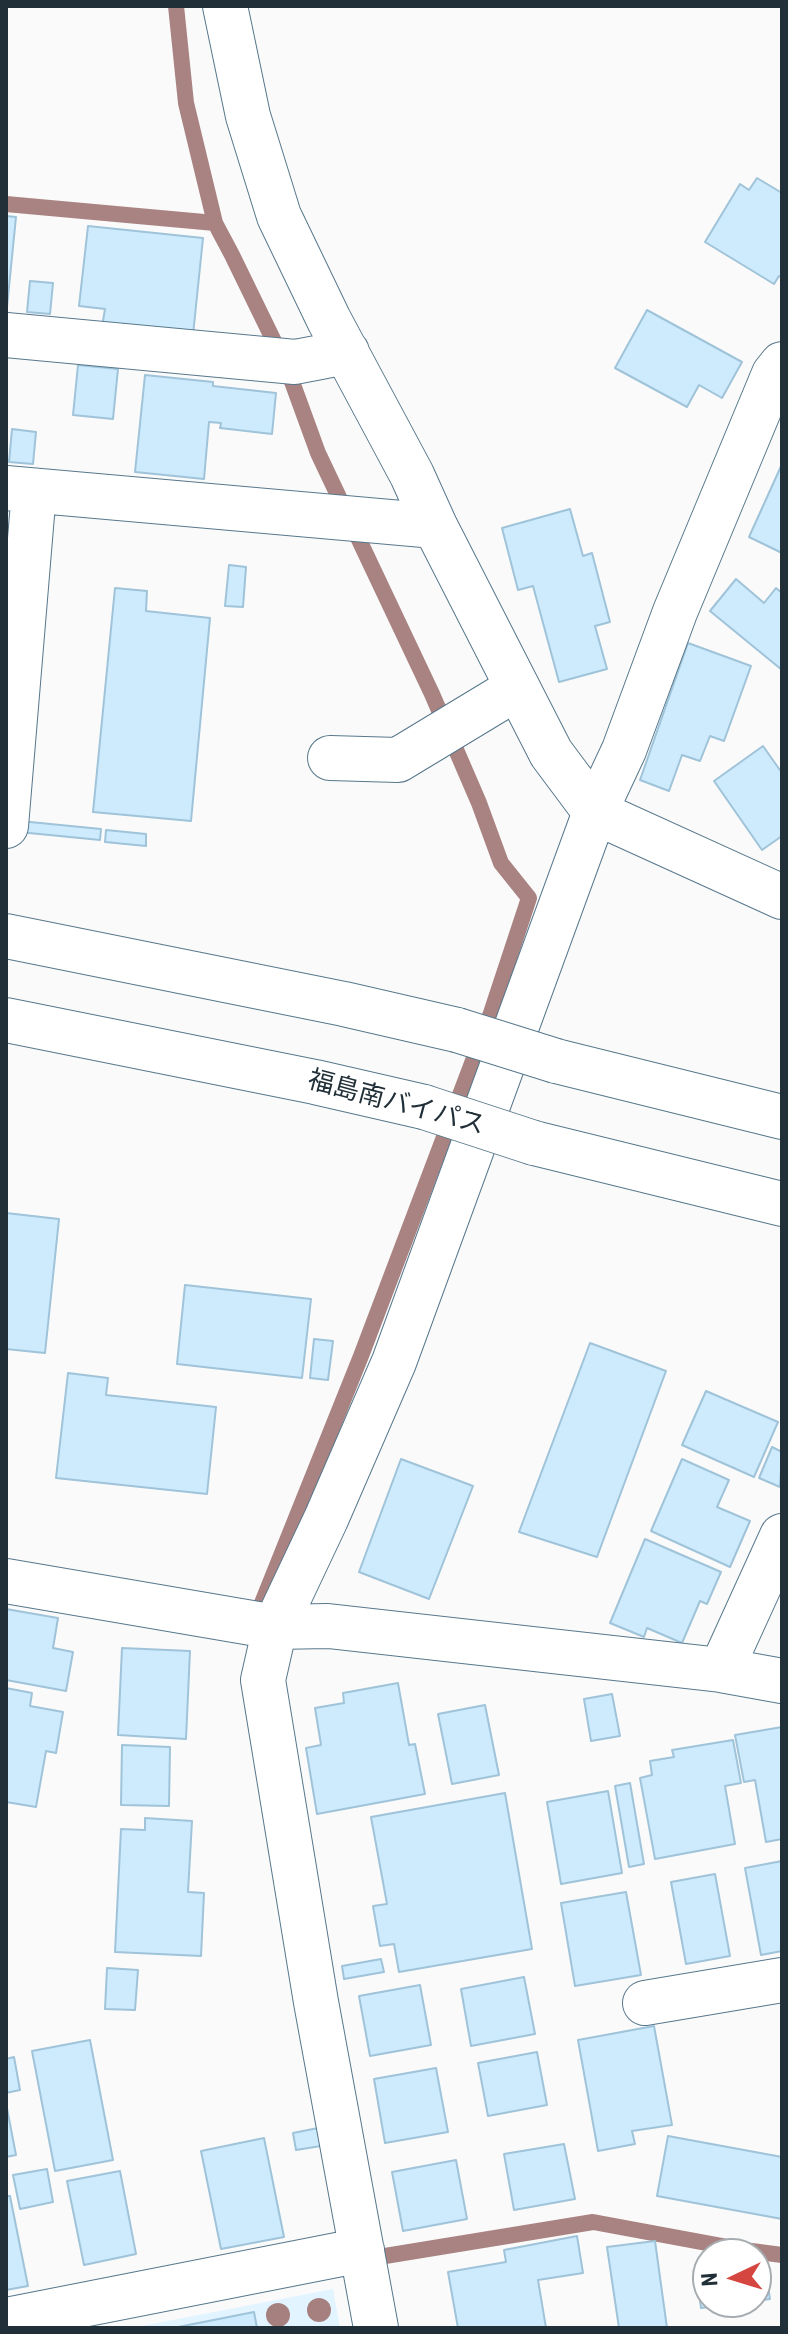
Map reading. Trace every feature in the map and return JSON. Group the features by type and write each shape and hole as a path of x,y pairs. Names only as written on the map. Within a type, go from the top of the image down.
{"main road":[{"path":"225,6 248,116 279,216 551,753 595,812 782,897"},
{"path":"6,335 295,362 347,352"},
{"path":"376,2328 316,2002 263,1680 275,1627 394,1362 595,812 624,750 728,480 774,374 782,364"},
{"path":"6,826 20,490 435,526"},
{"path":"330,758 398,760 517,688"},
{"path":"6,936 457,1030 556,1061 782,1117"},
{"name":"福島南バイパス","path":"6,1020 424,1107 534,1143 782,1204"},
{"path":"721,1670 782,1536"},
{"path":"6,1581 275,1627 328,1626 721,1670 782,1681"},
{"path":"645,2003 782,1980"},
{"path":"6,2320 362,2250"}],"shaded area":[{"path":"333,2289 340,2328 131,2328"}],"building":[{"path":"757,178 782,193 782,278 779,276 774,284 705,242 740,184 749,190"},
{"path":"6,216 16,217 6,317"},
{"path":"88,226 203,238 193,335 102,327 105,309 79,306"},
{"path":"30,281 53,283 50,314 27,312"},
{"path":"647,310 742,362 722,398 699,385 687,407 615,368"},
{"path":"78,365 118,369 113,419 73,415"},
{"path":"145,375 276,393 272,434 220,428 221,423 209,422 204,479 135,472"},
{"path":"12,429 36,432 33,464 9,462"},
{"path":"782,464 782,553 749,537"},
{"path":"570,509 583,556 592,553 610,622 595,626 607,669 559,682 533,586 518,590 502,528"},
{"path":"229,565 246,567 243,607 225,606"},
{"path":"736,579 764,603 776,588 782,593 782,670 710,611"},
{"path":"115,588 147,591 146,611 210,618 191,821 93,812"},
{"path":"688,643 751,666 724,741 710,736 700,761 682,755 669,791 640,780"},
{"path":"763,746 782,773 782,836 762,850 714,781"},
{"path":"20,821 101,829 100,840 19,832"},
{"path":"106,830 146,834 146,846 105,842"},
{"path":"6,1213 59,1219 45,1353 6,1349"},
{"path":"185,1285 311,1299 302,1378 177,1364"},
{"path":"314,1339 333,1341 328,1380 310,1378"},
{"path":"590,1343 666,1371 597,1557 519,1532"},
{"path":"68,1373 108,1378 106,1395 216,1407 207,1494 56,1478"},
{"path":"706,1391 778,1422 754,1477 682,1445"},
{"path":"772,1447 782,1452 780,1487 759,1478"},
{"path":"401,1459 473,1486 429,1599 359,1572"},
{"path":"682,1459 729,1480 717,1507 750,1521 730,1567 651,1531"},
{"path":"645,1539 721,1572 707,1604 700,1601 682,1643 647,1628 644,1637 610,1623"},
{"path":"6,1609 58,1618 53,1648 73,1652 66,1691 6,1680"},
{"path":"122,1648 190,1651 186,1739 118,1735"},
{"path":"398,1683 409,1745 415,1744 425,1794 317,1814 306,1748 321,1745 315,1708 344,1703 343,1693"},
{"path":"6,1688 32,1693 30,1706 63,1712 56,1753 46,1751 36,1807 6,1802"},
{"path":"612,1694 620,1736 591,1741 584,1699"},
{"path":"485,1705 499,1775 452,1784 438,1714"},
{"path":"782,1727 782,1839 766,1842 755,1780 744,1782 735,1735"},
{"path":"733,1740 741,1783 725,1786 735,1844 655,1859 640,1778 652,1775 650,1761 674,1757 672,1750"},
{"path":"122,1745 170,1747 169,1806 121,1805"},
{"path":"630,1783 644,1864 629,1867 615,1786"},
{"path":"608,1791 622,1873 561,1884 547,1802"},
{"path":"505,1793 532,1949 399,1972 394,1944 380,1946 373,1906 387,1904 371,1817"},
{"path":"145,1818 192,1821 188,1892 204,1893 201,1956 115,1952 121,1829 145,1830"},
{"path":"782,1861 782,1951 761,1955 745,1868"},
{"path":"715,1874 730,1956 686,1964 671,1882"},
{"path":"626,1892 641,1975 575,1986 561,1903"},
{"path":"381,1959 384,1972 344,1979 342,1966"},
{"path":"107,1968 138,1970 135,2010 105,2009"},
{"path":"524,1977 535,2034 471,2046 461,1989"},
{"path":"420,1985 431,2045 370,2056 359,1996"},
{"path":"654,2026 672,2125 632,2131 635,2144 598,2151 578,2040"},
{"path":"90,2040 113,2160 55,2171 32,2051"},
{"path":"537,2052 547,2105 488,2116 478,2063"},
{"path":"14,2057 20,2090 6,2093 6,2059"},
{"path":"436,2068 448,2132 385,2143 374,2079"},
{"path":"6,2103 16,2155 6,2157"},
{"path":"318,2128 321,2146 296,2150 293,2133"},
{"path":"668,2136 782,2157 782,2219 657,2196"},
{"path":"264,2138 284,2237 221,2249 201,2151"},
{"path":"564,2144 575,2199 514,2210 504,2154"},
{"path":"456,2160 467,2219 403,2231 392,2172"},
{"path":"47,2169 53,2202 20,2209 13,2175"},
{"path":"120,2171 136,2254 84,2265 67,2181"},
{"path":"6,2196 10,2196 28,2286 6,2290"},
{"path":"577,2236 583,2273 538,2280 546,2328 458,2328 448,2272 506,2262 504,2250"},
{"path":"655,2241 667,2328 619,2328 607,2247"},
{"path":"254,2312 257,2328 173,2328"}],"waterway":[{"path":"176,6 186,103 215,223 287,368 318,453 432,694 501,863 529,898 491,1013 361,1356 260,1608"},
{"path":"6,204 215,223"},
{"path":"385,2256 593,2222 782,2255"}]}
